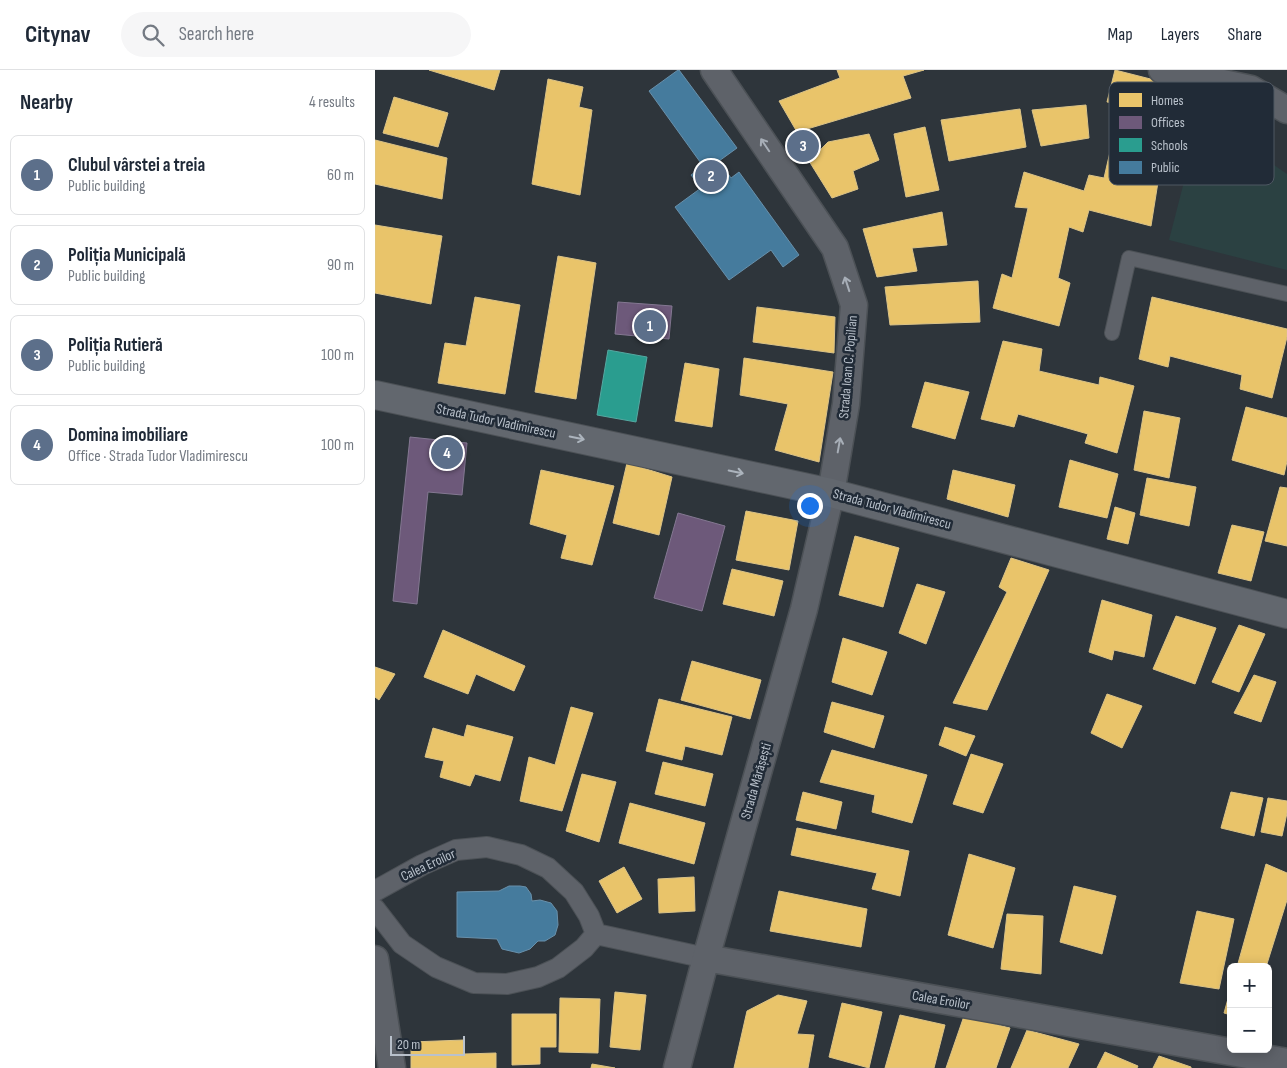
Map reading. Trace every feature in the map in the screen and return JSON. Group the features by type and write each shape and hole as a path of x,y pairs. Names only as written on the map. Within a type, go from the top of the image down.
{"main road":[{"name":"Strada Tudor Vladimirescu","path":"375,395 831,493 1287,614"}],"street":[{"name":"Strada Ioan C. Popilian","path":"713,70 835,248 854,305 846,404 831,493"},
{"path":"1162,70 1218,82"},
{"path":"1274,102 1287,110"},
{"name":"Strada Mărășești","path":"677,1068 706,958 805,608 831,493"},
{"name":"Calea Eroilor","path":"375,891 423,865 456,850 487,848 521,855 548,868 574,892 589,916 596,934 706,958 1287,1062"},
{"path":"375,910 402,944 436,967 474,983 507,984 538,977 558,968 584,948 596,934"},
{"path":"375,959 380,1018 392,1068"}],"lane":[{"path":"1112,333 1129,258 1287,294"}],"green space":[{"path":"1274,165 1287,174 1287,270 1169,240 1183,185 1274,185"}],"building: Homes":[{"path":"429,70 500,70 494,90"},
{"path":"837,70 924,70 903,76 911,98 797,132 779,101 840,78"},
{"path":"1115,70 1162,82 1112,82"},
{"path":"548,79 583,87 579,107 592,110 580,195 532,184"},
{"path":"394,97 448,113 438,147 383,133"},
{"path":"1086,105 1089,138 1041,146 1032,110"},
{"path":"1020,109 1026,147 949,161 941,120"},
{"path":"925,127 939,190 906,197 894,134"},
{"path":"869,134 879,160 853,171 858,189 832,198 809,161 828,142"},
{"path":"375,140 447,158 442,199 375,184"},
{"path":"1109,156 1109,185 1158,185 1151,226 1089,210 1083,232 1069,227 1058,278 1070,283 1059,326 993,308 1002,274 1012,278 1028,208 1015,207 1024,172 1084,191 1089,175 1104,178"},
{"path":"942,212 947,245 912,248 917,271 877,277 863,229"},
{"path":"375,225 442,236 431,304 375,293"},
{"path":"558,256 596,263 576,399 535,392"},
{"path":"978,281 980,322 890,325 885,287"},
{"path":"475,297 520,305 505,394 438,383 445,343 466,346"},
{"path":"1152,297 1287,329 1287,337 1272,398 1240,389 1242,375 1170,356 1168,367 1139,359"},
{"path":"757,307 835,317 834,353 753,342"},
{"path":"1003,341 1042,349 1039,371 1099,385 1100,377 1134,386 1117,453 1085,443 1088,434 1018,414 1014,427 981,419"},
{"path":"744,358 833,372 819,462 775,450 788,404 740,395"},
{"path":"685,363 719,369 712,427 675,421"},
{"path":"925,382 969,392 955,439 912,427"},
{"path":"1246,407 1287,418 1287,461 1284,475 1232,460"},
{"path":"1144,411 1180,418 1169,478 1134,470"},
{"path":"1070,460 1118,474 1107,518 1059,507"},
{"path":"627,463 672,477 659,535 613,523"},
{"path":"541,470 614,486 592,565 561,558 567,535 530,524"},
{"path":"953,470 1015,485 1008,517 947,499"},
{"path":"1147,478 1196,487 1189,526 1140,515"},
{"path":"1280,487 1287,488 1287,546 1265,541"},
{"path":"1115,507 1135,513 1128,544 1107,539"},
{"path":"746,511 798,521 789,570 736,560"},
{"path":"1232,525 1264,532 1251,581 1218,573"},
{"path":"855,536 899,548 883,607 839,595"},
{"path":"1011,558 1049,570 987,710 953,703 1007,592 999,587"},
{"path":"732,569 783,581 774,616 723,604"},
{"path":"917,584 945,592 926,644 899,633"},
{"path":"1102,600 1152,615 1144,657 1114,650 1112,660 1089,652"},
{"path":"1176,616 1216,628 1195,684 1153,669"},
{"path":"1239,625 1265,634 1239,692 1212,682"},
{"path":"443,630 525,666 514,691 476,674 468,694 424,677"},
{"path":"843,638 887,652 872,695 832,682"},
{"path":"692,661 761,680 750,719 681,700"},
{"path":"375,667 395,674 379,700 375,697"},
{"path":"1254,675 1276,682 1261,722 1234,713"},
{"path":"1107,694 1142,706 1122,748 1091,733"},
{"path":"659,699 732,717 722,755 685,746 682,760 646,751"},
{"path":"832,702 884,716 874,748 824,732"},
{"path":"571,707 593,713 562,811 520,801 529,757 555,765"},
{"path":"467,725 513,737 500,781 475,774 470,786 440,777 444,761 425,757 433,728 464,737"},
{"path":"945,727 975,736 966,756 939,745"},
{"path":"832,750 927,775 912,823 872,812 875,795 820,782"},
{"path":"971,754 1003,764 983,813 953,804"},
{"path":"663,762 713,774 705,806 655,794"},
{"path":"582,774 616,782 599,842 566,831"},
{"path":"803,792 842,802 836,829 796,820"},
{"path":"1231,792 1263,798 1254,836 1221,828"},
{"path":"1268,798 1287,801 1287,813 1282,836 1261,832"},
{"path":"630,803 705,823 694,864 619,843"},
{"path":"797,828 909,851 900,896 872,889 877,873 791,855"},
{"path":"969,854 1015,868 993,948 948,935"},
{"path":"1266,864 1287,873 1287,900 1267,963 1238,963"},
{"path":"624,867 642,899 617,913 599,881"},
{"path":"694,877 695,911 659,913 658,879"},
{"path":"1074,886 1116,896 1102,954 1060,942"},
{"path":"779,891 867,909 861,947 770,931"},
{"path":"1197,911 1234,919 1219,989 1180,983"},
{"path":"1007,914 1043,916 1041,974 1001,969"},
{"path":"615,992 646,995 640,1050 610,1047"},
{"path":"778,995 807,1001 797,1034 814,1035 808,1068 734,1068 747,1011"},
{"path":"560,998 600,999 598,1053 559,1052"},
{"path":"1227,1002 1227,1014 1224,1013"},
{"path":"842,1003 882,1012 869,1068 829,1057"},
{"path":"512,1014 556,1014 556,1047 540,1047 540,1064 512,1065"},
{"path":"900,1015 945,1025 934,1068 885,1068"},
{"path":"964,1016 1010,1028 996,1068 946,1068"},
{"path":"1027,1030 1079,1044 1068,1068 1011,1068"},
{"path":"464,1040 464,1054 496,1053 496,1068 411,1068 411,1042"},
{"path":"1105,1052 1138,1066 1137,1068 1097,1068"},
{"path":"1159,1056 1191,1067 1191,1068 1153,1068"},
{"path":"592,1064 615,1068 591,1068"}],"building: Offices":[{"path":"618,302 672,306 669,339 615,334"},
{"path":"410,437 467,443 462,495 428,492 417,604 393,601"},
{"path":"678,513 725,526 702,611 654,598"}],"building: Schools":[{"path":"608,350 647,357 636,422 597,415"}],"building: Public":[{"path":"678,70 737,148 719,161 731,178 739,172 799,255 783,267 771,250 729,280 675,207 701,188 691,175 703,166 649,91"},
{"path":"509,886 526,887 531,894 532,901 540,900 551,903 557,911 558,925 555,935 545,941 538,941 530,949 519,953 502,949 497,939 457,937 457,892 499,891"}],"place":[{"name":"Poliția Rutieră","path":"803,146"},
{"name":"Poliția Municipală","path":"711,176"},
{"name":"Clubul vârstei a treia","path":"650,326"},
{"name":"Domina imobiliare","path":"447,453"}]}
